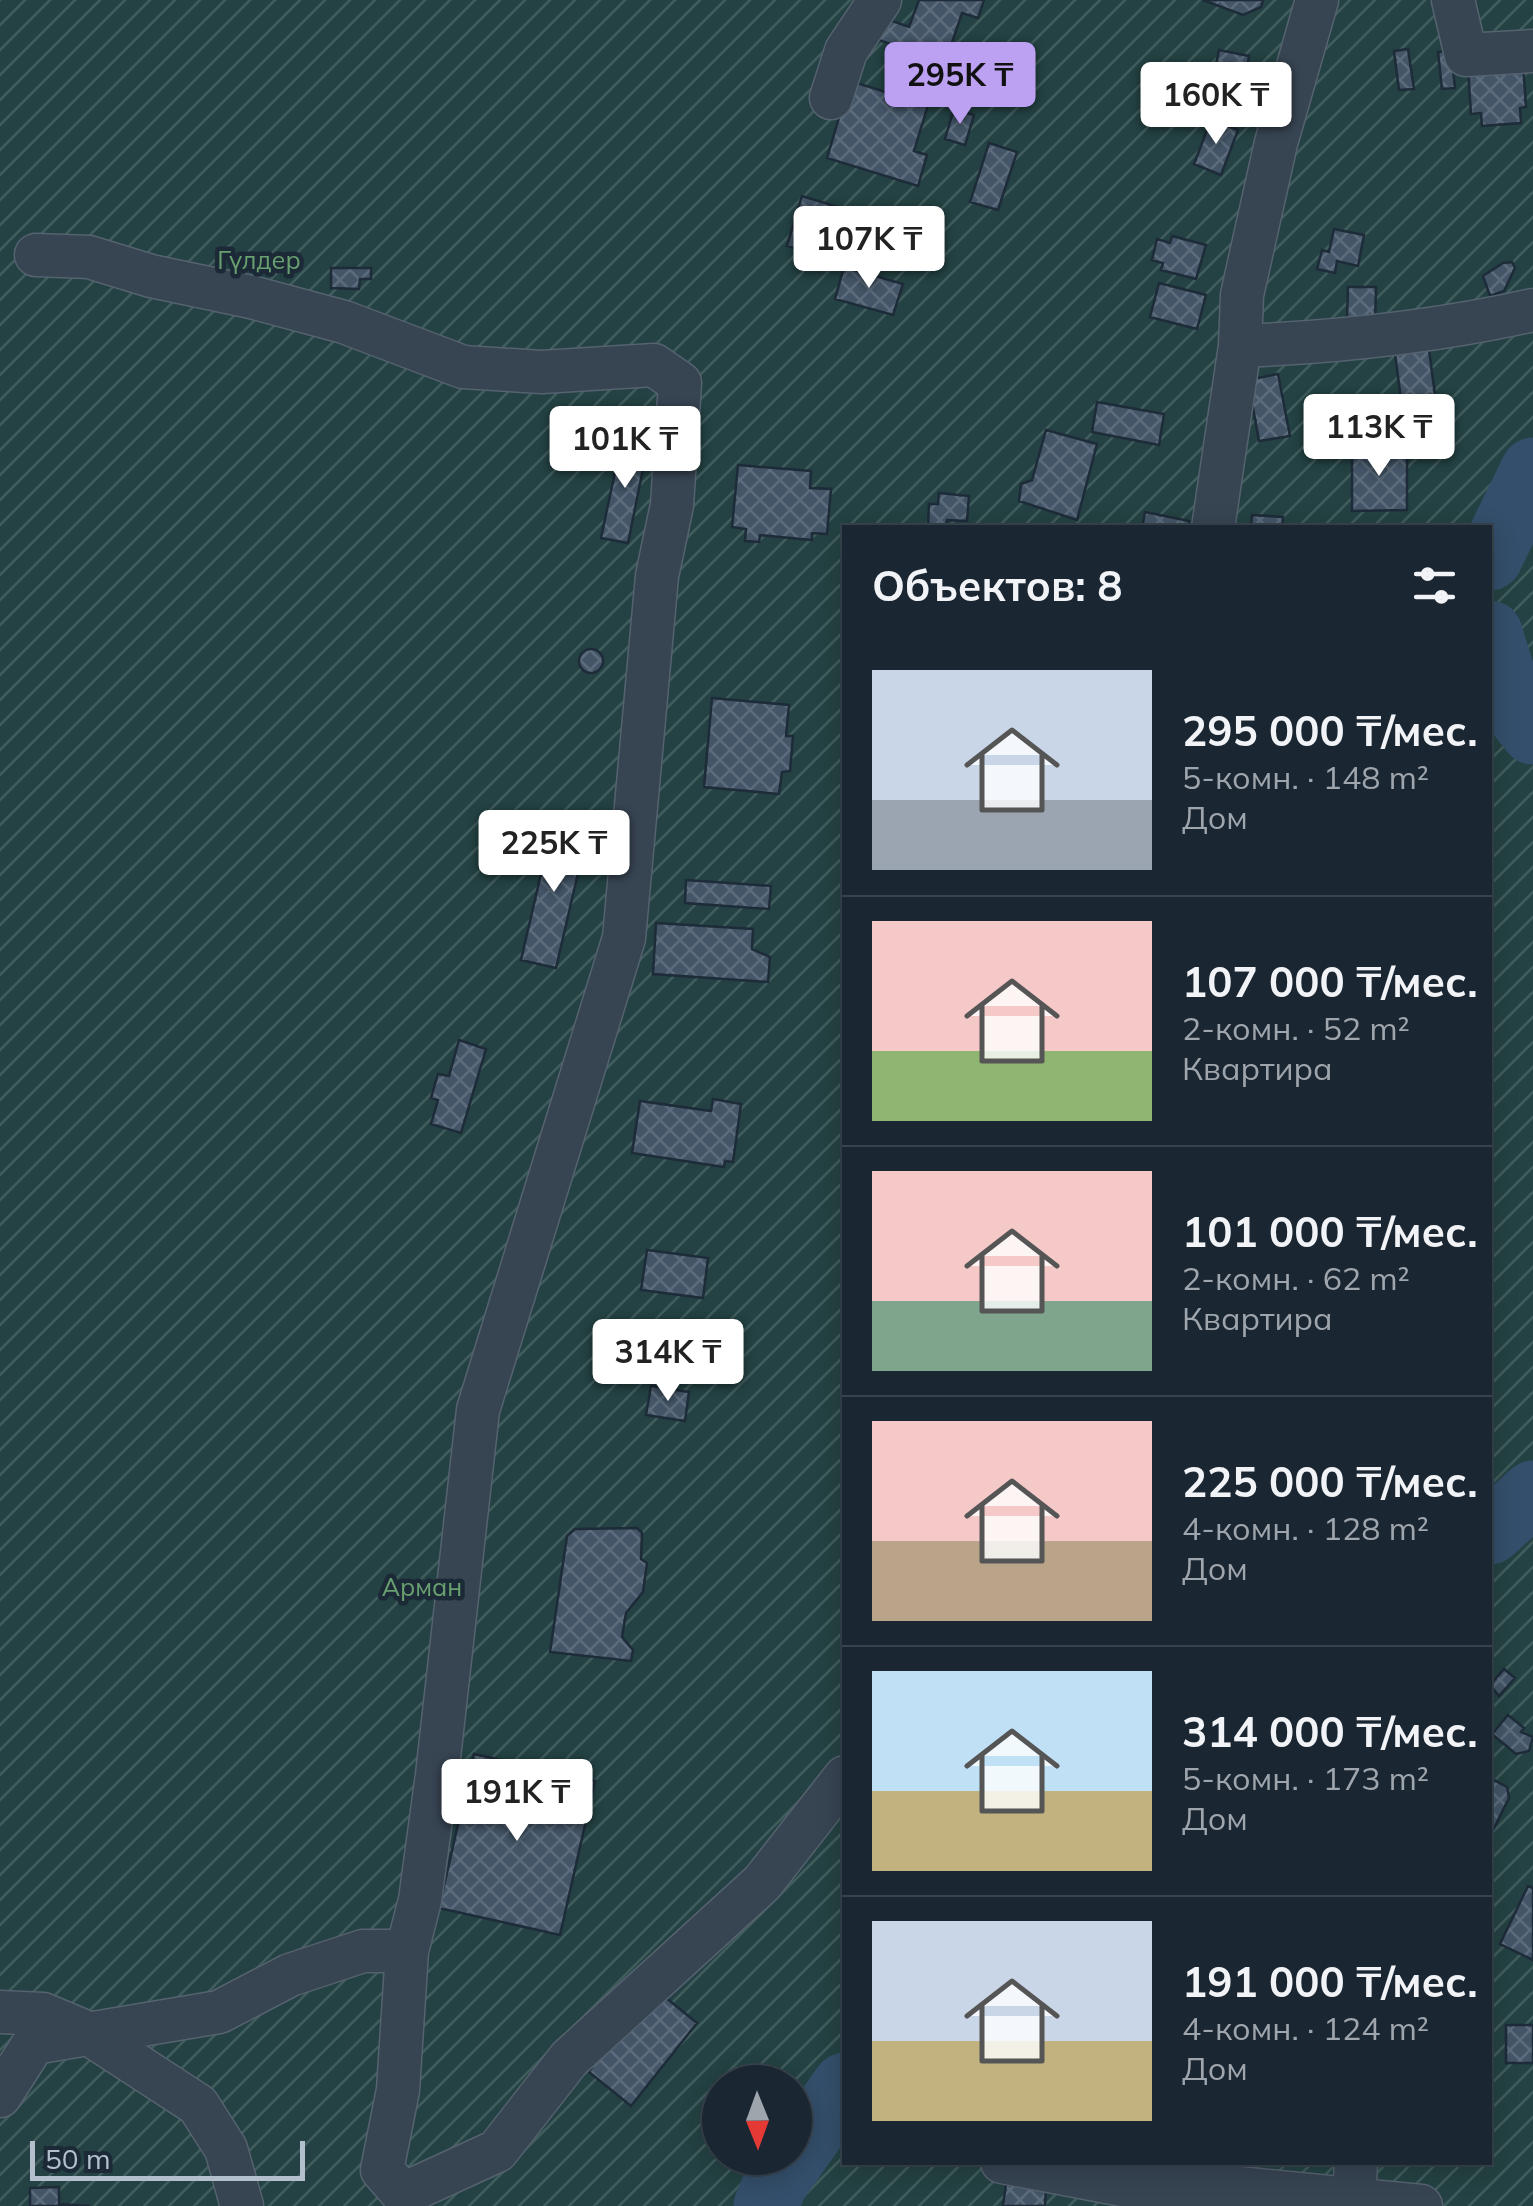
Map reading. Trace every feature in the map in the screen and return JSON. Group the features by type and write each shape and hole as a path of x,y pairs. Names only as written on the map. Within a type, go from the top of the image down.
{"street":[{"path":"832,98 846,51 880,0"},
{"path":"1213,525 1240,346 1242,295 1276,144 1317,0"},
{"path":"1453,0 1466,56 1533,51"},
{"path":"36,255 88,257 151,276 251,296 344,322 463,367 542,372 654,365 680,383 672,505 657,576 624,938 478,1410 435,1793 420,1900 407,1951 398,2090 380,2188 403,2194 497,2151 569,2059 762,1883 842,1781"},
{"path":"1240,346 1327,342 1459,327 1533,310"},
{"path":"0,2096 34,2042 164,2024 219,2012 290,1975 364,1951 407,1951"},
{"path":"0,2012 42,2014 86,2032 198,2106 226,2149 242,2206"},
{"path":"1018,2165 1138,2188 1355,2180 1421,2206"}],"green space":[{"name":"Арман","path":"0,0 1533,0 1533,2206 0,2206"}],"building":[{"path":"919,0 984,0 978,18 962,13 945,63 873,38 881,17 909,27"},
{"path":"1203,0 1263,0 1261,7 1243,15"},
{"path":"1408,49 1414,89 1399,90 1394,51"},
{"path":"1219,50 1249,56 1244,86 1213,81"},
{"path":"1451,51 1455,88 1442,89 1438,52"},
{"path":"1523,64 1526,107 1520,108 1521,123 1482,126 1481,113 1471,114 1468,68"},
{"path":"850,81 928,105 914,151 927,155 918,186 827,158"},
{"path":"954,109 974,115 965,145 945,139"},
{"path":"1211,120 1238,130 1221,175 1194,164"},
{"path":"989,143 1017,152 998,210 970,202"},
{"path":"802,196 838,207 823,256 787,246"},
{"path":"1334,229 1364,235 1358,266 1337,261 1335,273 1317,269 1322,250 1329,252"},
{"path":"1172,236 1206,245 1196,279 1161,270 1163,263 1152,260 1157,239 1170,243"},
{"path":"1512,262 1515,268 1504,291 1490,296 1483,276 1503,263"},
{"path":"844,267 903,284 893,315 835,299"},
{"path":"331,268 371,268 371,279 360,279 359,289 331,288"},
{"path":"1159,283 1206,295 1197,329 1150,317"},
{"path":"1348,287 1376,287 1375,322 1347,321"},
{"path":"1428,342 1436,403 1402,407 1394,346"},
{"path":"1278,374 1290,436 1259,441 1248,380"},
{"path":"1097,402 1164,414 1159,445 1092,432"},
{"path":"1046,430 1097,444 1077,520 1019,501 1021,484 1032,480"},
{"path":"622,439 648,444 628,543 601,538"},
{"path":"1407,446 1407,510 1352,511 1352,447"},
{"path":"738,465 811,471 810,488 831,489 827,534 812,533 812,540 760,535 759,542 745,541 746,529 732,527"},
{"path":"939,493 969,496 967,521 947,520 946,525 928,525 929,504 938,504"},
{"path":"1145,512 1189,521 1188,525 1143,525"},
{"path":"1252,515 1283,517 1282,525 1251,525"},
{"path":"591,649 600,652 600,670 591,673 582,670 579,661 582,652"},
{"path":"712,698 789,705 786,736 793,736 790,771 782,772 779,794 704,787"},
{"path":"553,822 588,830 556,968 521,960"},
{"path":"686,880 771,886 769,909 685,903"},
{"path":"656,923 753,929 752,949 770,957 768,982 653,974"},
{"path":"459,1040 486,1049 461,1133 431,1124 438,1100 431,1098 438,1074 449,1076"},
{"path":"713,1099 741,1104 733,1162 725,1161 724,1167 632,1153 640,1101 711,1111"},
{"path":"647,1250 708,1258 703,1298 641,1290"},
{"path":"651,1386 689,1392 685,1421 646,1415"},
{"path":"637,1528 642,1533 641,1559 647,1563 643,1592 626,1613 622,1637 633,1650 631,1661 550,1652 567,1536 575,1529"},
{"path":"1504,1669 1515,1678 1499,1696 1492,1683"},
{"path":"1508,1715 1524,1728 1521,1732 1533,1737 1529,1751 1516,1754 1492,1734"},
{"path":"474,1754 595,1781 560,1935 439,1908"},
{"path":"1492,1779 1507,1787 1509,1798 1493,1830"},
{"path":"1528,1886 1533,1888 1533,1960 1500,1944"},
{"path":"649,1984 697,2023 631,2106 589,2072"},
{"path":"1506,2025 1533,2025 1533,2063 1506,2063"},
{"path":"1006,2184 1046,2188 1045,2206 1003,2206"},
{"path":"59,2187 59,2204 90,2206 30,2206 30,2188"}],"waterway":[{"path":"1492,554 1533,470"},
{"path":"1492,639 1513,707 1533,732"},
{"path":"1492,1530 1533,1493"},
{"path":"812,2131 842,2089"},
{"path":"766,2206 781,2175"}],"park label":[{"name":"Гүлдер","path":"259,259"}]}
